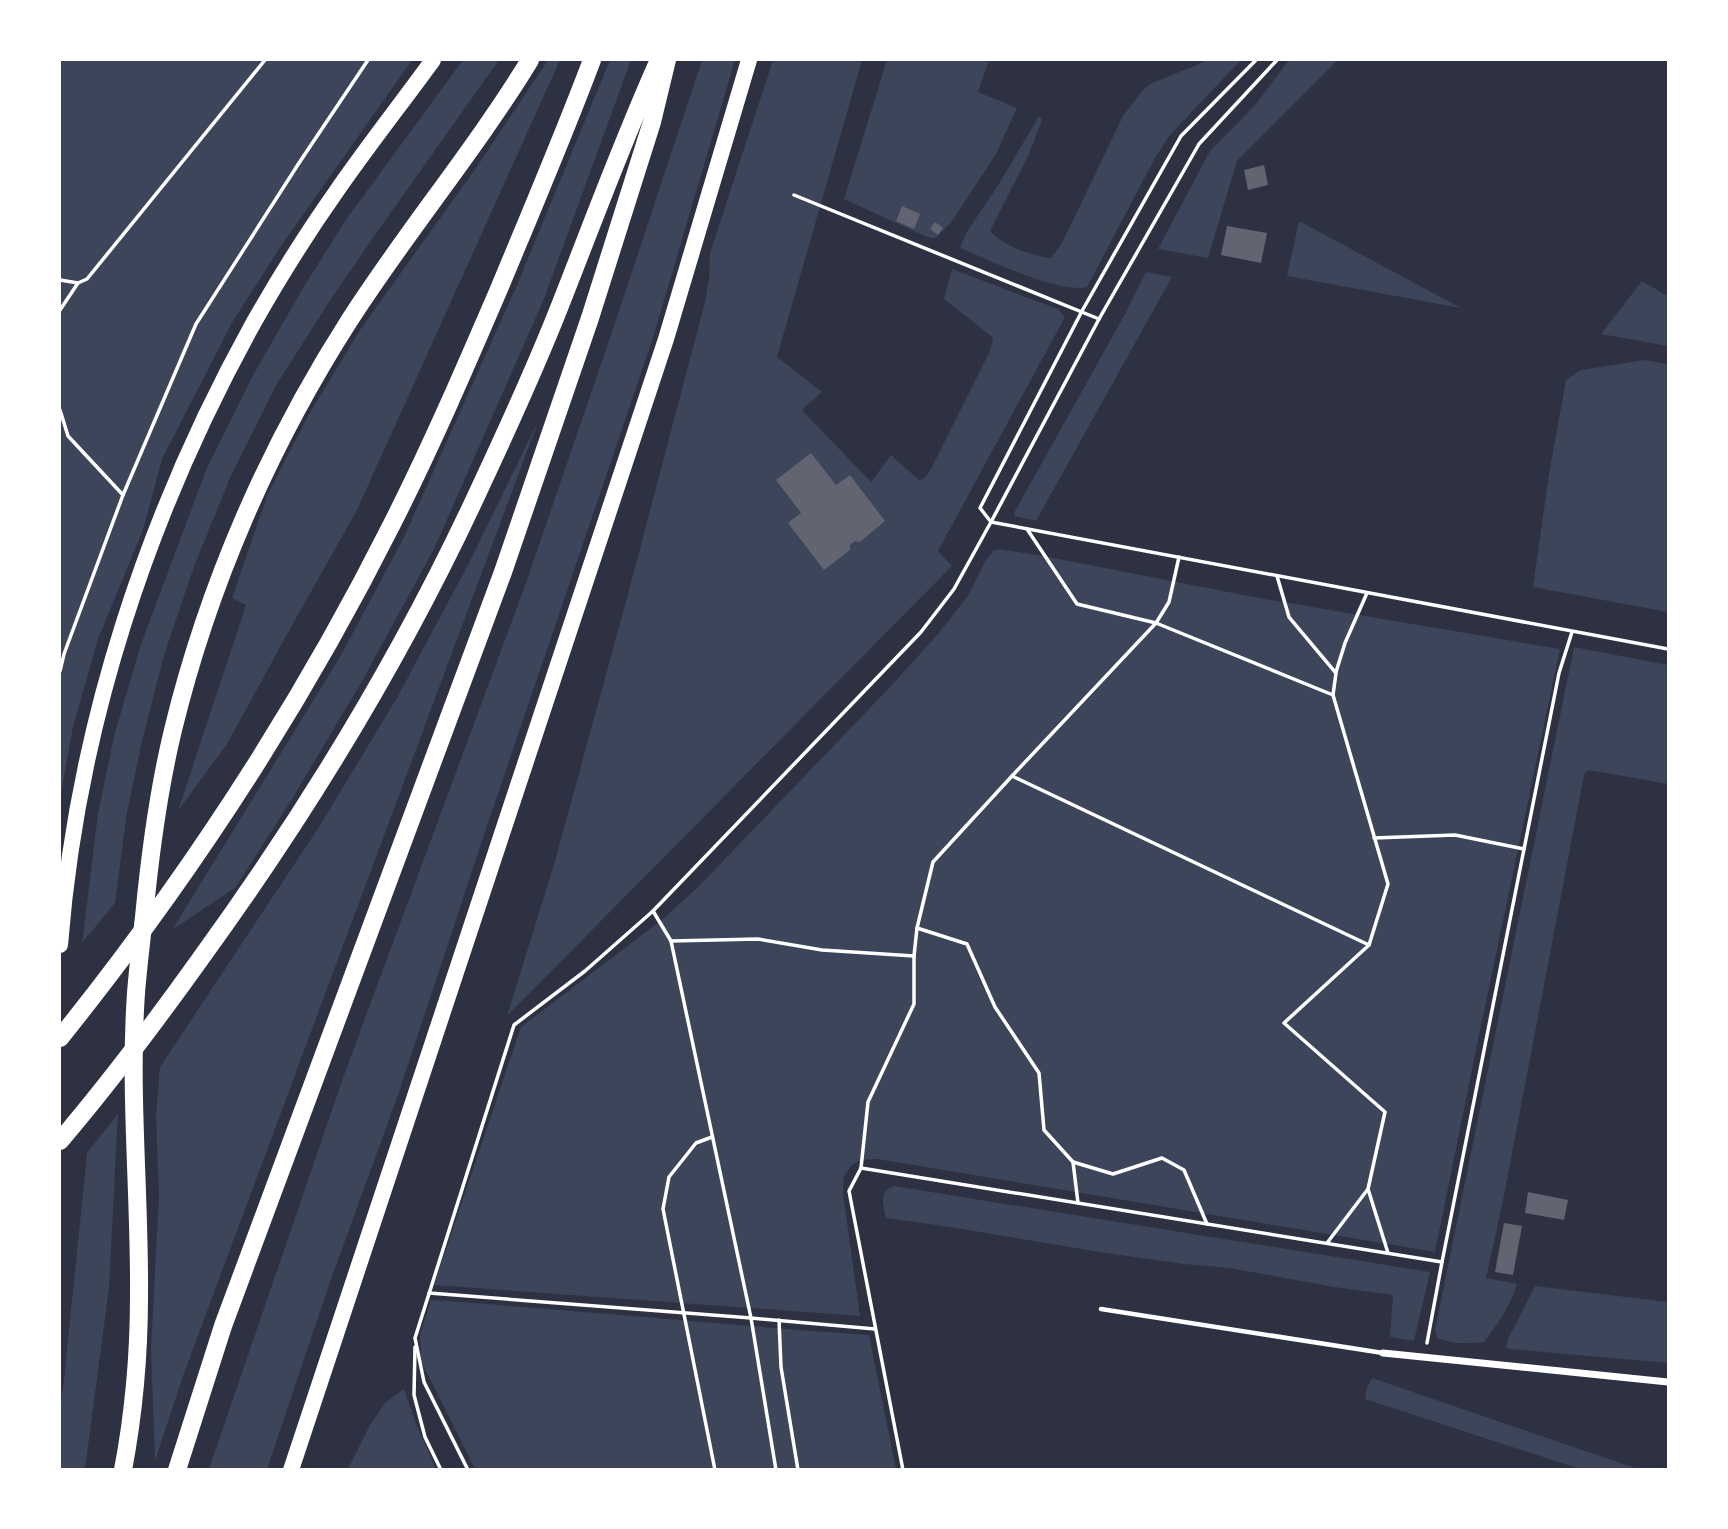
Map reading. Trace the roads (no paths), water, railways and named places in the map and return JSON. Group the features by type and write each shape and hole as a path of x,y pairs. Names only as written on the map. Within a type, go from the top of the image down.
{"highway":[{"path":"60,945 79,794 93,734 117,643 174,486 225,377 268,299 335,193 433,60"},
{"path":"123,1469 136,1380 139,1298 133,1111 136,993 153,834 180,704 221,577 255,494 296,410 349,321 530,60"},
{"path":"60,1038 126,953 244,785 347,608 397,515 474,349 557,152 592,60"},
{"path":"60,1141 92,1103 241,904 301,814 373,694 447,558 506,432 560,306 627,131 659,60"},
{"path":"177,1469 223,1326 502,572 590,318 652,122 667,60"},
{"path":"292,1469 666,339 749,60"}],"street":[{"path":"1383,1353 1668,1382"}],"lane":[{"path":"1101,1309 1383,1353"}]}
